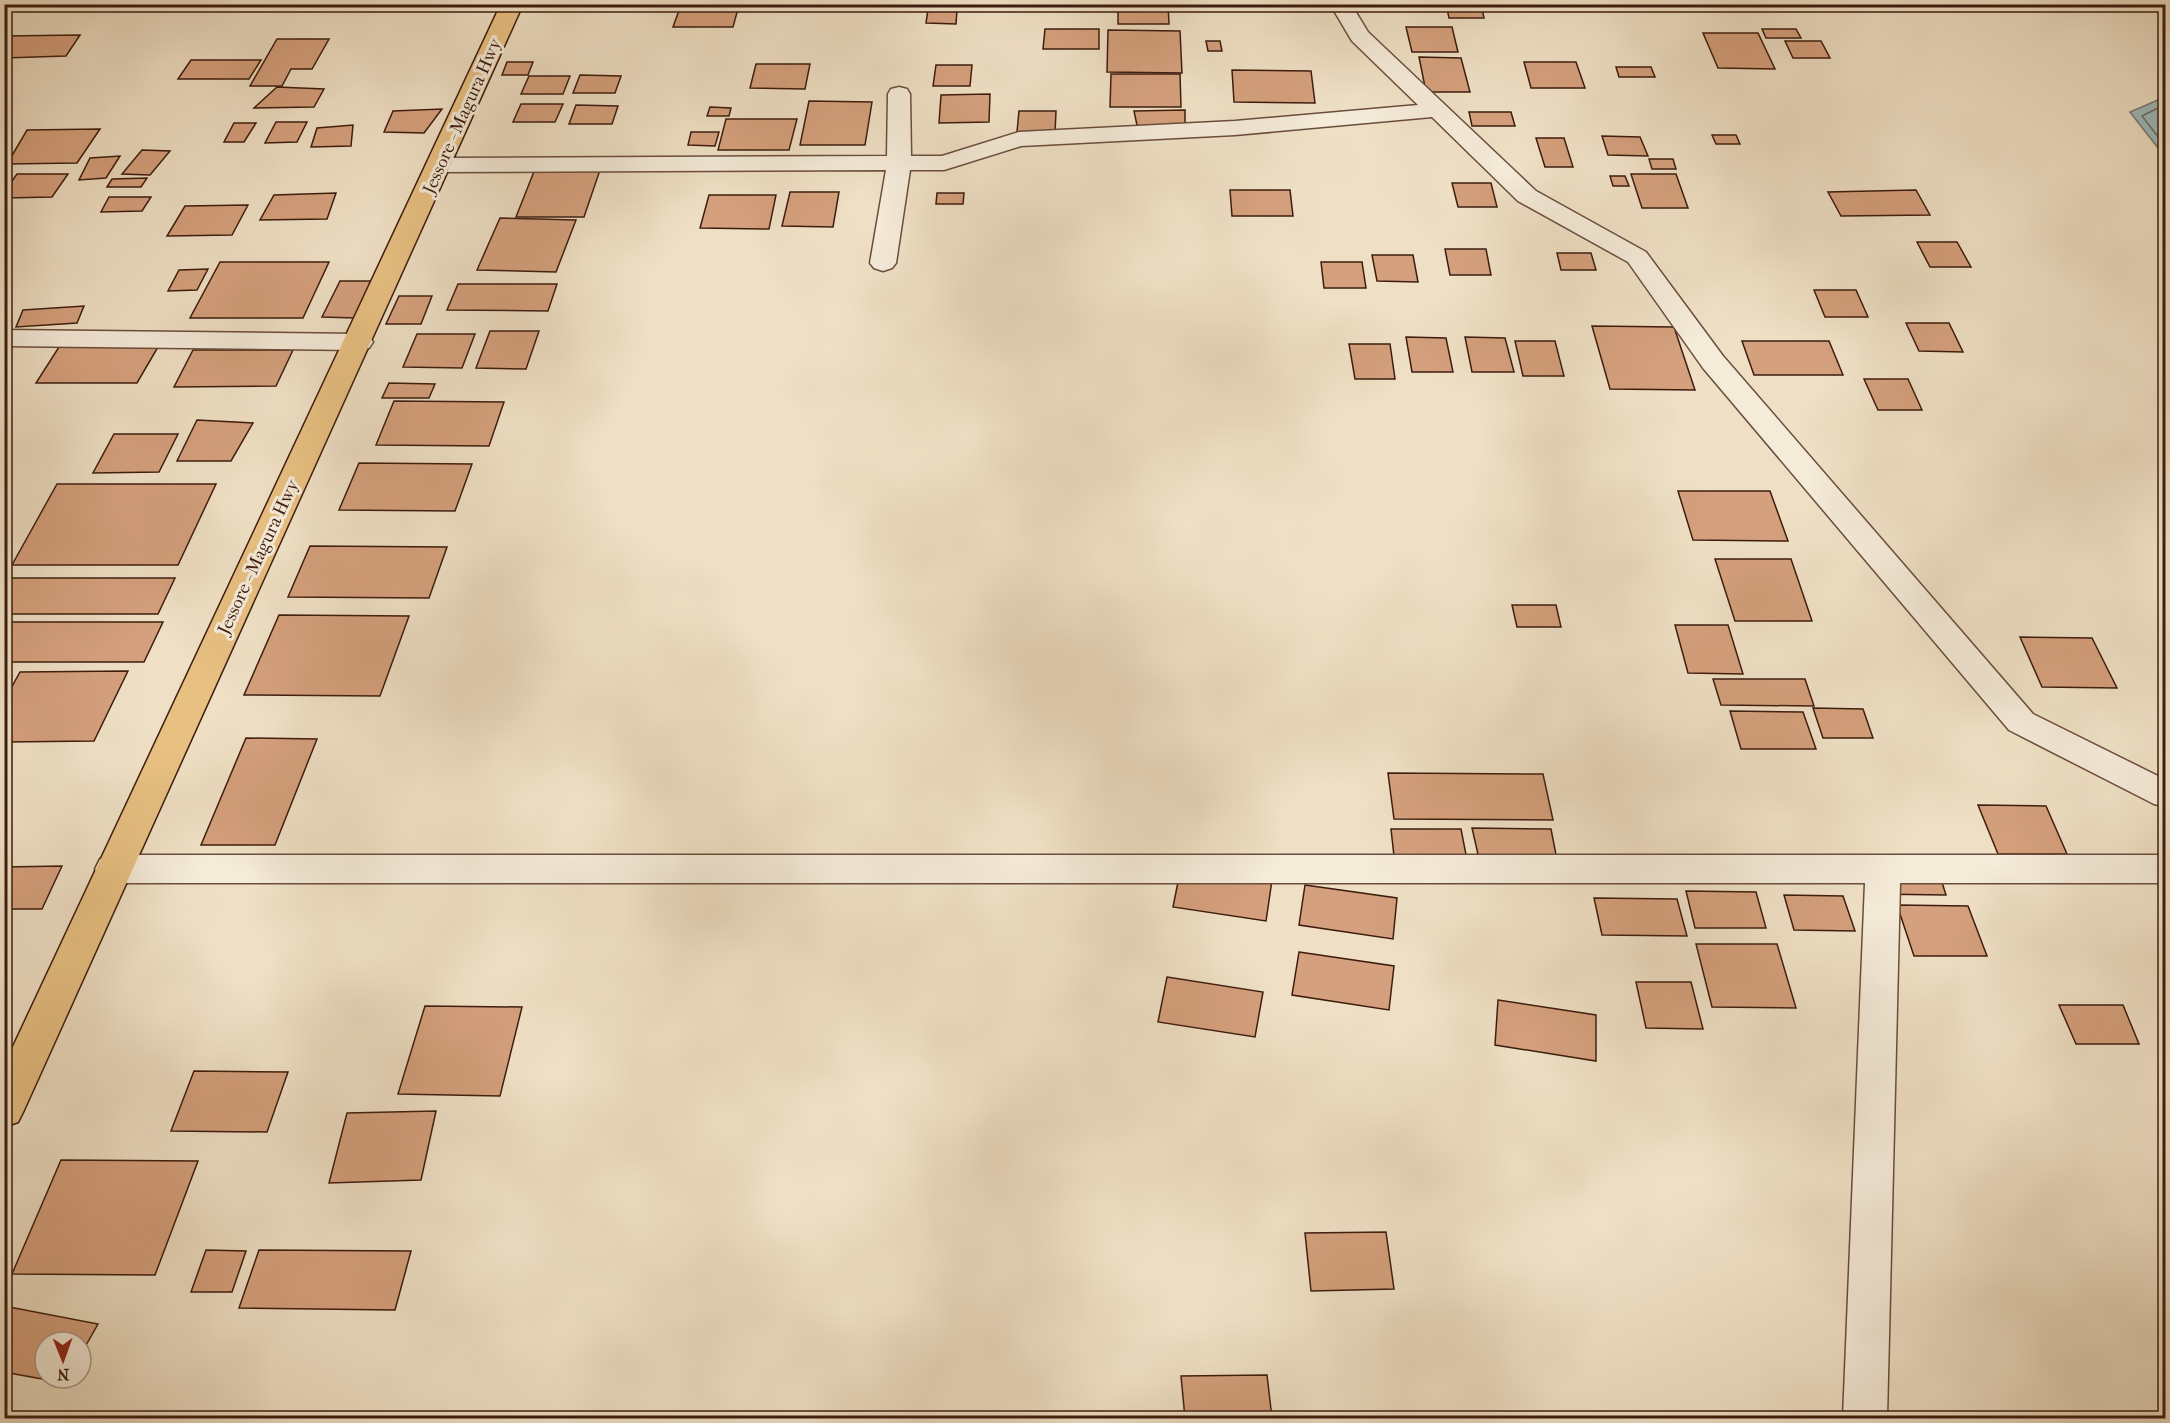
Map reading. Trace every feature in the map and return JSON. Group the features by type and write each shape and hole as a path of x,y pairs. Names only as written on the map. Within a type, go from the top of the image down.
{"highway":[{"name":"Jessore - Magura Hwy","path":"4,1110 113,869 359,342 512,4"}],"street":[{"path":"1340,4 1360,36 1527,196 1637,257 1713,362 2021,722 2166,795"},
{"path":"883,263 899,164 899,94"},
{"path":"439,165 944,163 1019,139 1234,128 1437,110"},
{"path":"4,338 359,342"},
{"path":"113,869 2166,869"},
{"path":"1865,1419 1883,869"}],"water":[{"path":"2165,97 2165,157 2130,112"}],"building":[{"path":"1118,4 1168,4 1169,24 1118,24"},
{"path":"1446,4 1481,4 1484,18 1449,18"},
{"path":"681,5 739,5 733,27 673,27"},
{"path":"928,9 957,10 956,24 926,23"},
{"path":"1406,27 1452,27 1458,52 1412,52"},
{"path":"1045,29 1099,29 1099,49 1043,49"},
{"path":"1762,29 1796,29 1801,38 1766,38"},
{"path":"1108,30 1180,31 1182,73 1107,72"},
{"path":"1703,33 1758,33 1775,69 1718,68"},
{"path":"80,35 66,56 4,58 4,36"},
{"path":"277,39 329,39 312,69 291,69 282,86 250,86"},
{"path":"1206,41 1220,41 1222,51 1208,51"},
{"path":"1785,41 1821,41 1830,58 1793,58"},
{"path":"1419,57 1461,58 1470,92 1426,92"},
{"path":"191,60 261,60 249,79 178,79"},
{"path":"507,62 533,62 528,75 502,75"},
{"path":"1524,62 1576,62 1585,88 1531,88"},
{"path":"756,64 810,64 805,89 750,88"},
{"path":"936,65 972,65 970,86 933,86"},
{"path":"1616,67 1651,67 1655,77 1619,77"},
{"path":"1232,70 1311,71 1315,103 1234,102"},
{"path":"1111,74 1180,74 1181,107 1110,107"},
{"path":"580,75 621,76 615,93 573,93"},
{"path":"529,76 570,76 563,94 521,94"},
{"path":"277,87 324,89 314,107 254,108"},
{"path":"990,94 989,122 939,123 941,95"},
{"path":"809,101 872,102 865,145 800,145"},
{"path":"521,104 563,104 555,122 513,122"},
{"path":"576,105 618,106 612,124 569,124"},
{"path":"710,107 731,108 729,116 707,116"},
{"path":"442,109 424,133 384,132 393,111"},
{"path":"1185,110 1185,127 1138,130 1134,111"},
{"path":"1019,111 1056,111 1055,133 1017,132"},
{"path":"1469,112 1511,112 1515,126 1472,126"},
{"path":"726,119 797,119 789,150 718,150"},
{"path":"276,122 307,122 297,142 265,143"},
{"path":"234,123 256,123 244,142 224,142"},
{"path":"353,125 351,146 311,147 317,128"},
{"path":"100,129 77,163 7,164 27,130"},
{"path":"691,132 719,132 715,146 688,145"},
{"path":"1712,135 1736,135 1740,144 1716,144"},
{"path":"1602,136 1640,137 1648,156 1608,155"},
{"path":"1536,138 1564,138 1573,167 1545,167"},
{"path":"142,150 170,151 150,175 122,174"},
{"path":"120,156 106,178 79,180 90,158"},
{"path":"1649,159 1673,159 1676,169 1652,169"},
{"path":"535,169 600,170 584,217 516,217"},
{"path":"17,174 68,174 52,197 4,198 4,192"},
{"path":"1631,174 1676,174 1688,208 1642,208"},
{"path":"1610,176 1625,176 1629,186 1613,186"},
{"path":"147,178 141,187 107,187 112,179"},
{"path":"1452,183 1491,183 1497,207 1458,207"},
{"path":"1230,190 1290,190 1293,216 1232,216"},
{"path":"1916,190 1930,215 1841,216 1828,192"},
{"path":"790,192 839,192 833,227 782,226"},
{"path":"336,193 327,219 260,220 274,195"},
{"path":"937,193 964,193 963,204 936,204"},
{"path":"709,195 776,195 769,229 700,228"},
{"path":"109,197 151,197 142,211 101,212"},
{"path":"248,205 232,235 167,236 185,206"},
{"path":"500,218 576,220 556,272 477,270"},
{"path":"1917,242 1957,242 1971,267 1930,267"},
{"path":"1445,249 1486,249 1491,275 1450,275"},
{"path":"1557,253 1591,253 1596,270 1561,270"},
{"path":"1372,255 1413,255 1418,282 1377,281"},
{"path":"220,262 329,262 303,318 190,318"},
{"path":"1321,262 1362,262 1366,288 1324,288"},
{"path":"208,269 197,290 168,291 179,270"},
{"path":"340,281 372,281 355,318 322,317"},
{"path":"458,284 557,284 548,311 447,310"},
{"path":"1814,290 1856,290 1868,317 1825,317"},
{"path":"399,296 432,296 421,324 386,324"},
{"path":"84,306 77,323 16,327 23,310"},
{"path":"1906,323 1949,323 1963,352 1919,351"},
{"path":"1592,326 1674,327 1695,390 1610,389"},
{"path":"490,331 539,331 526,369 476,368"},
{"path":"417,334 475,334 462,368 403,367"},
{"path":"1406,337 1446,338 1453,372 1412,372"},
{"path":"1465,337 1505,338 1514,372 1472,372"},
{"path":"1515,341 1555,341 1564,376 1523,376"},
{"path":"1742,341 1829,341 1843,375 1754,375"},
{"path":"1349,344 1390,344 1395,379 1355,379"},
{"path":"59,347 158,347 137,383 36,383"},
{"path":"193,350 293,350 276,386 174,387"},
{"path":"1864,379 1908,379 1922,410 1878,410"},
{"path":"389,383 435,384 429,398 382,398"},
{"path":"394,401 504,402 489,446 376,445"},
{"path":"197,420 253,423 231,461 177,461"},
{"path":"114,434 178,434 159,472 93,473"},
{"path":"359,463 472,464 455,511 339,510"},
{"path":"57,484 216,484 178,565 12,565"},
{"path":"1678,491 1770,491 1788,541 1693,540"},
{"path":"310,546 447,547 429,598 288,597"},
{"path":"1715,559 1791,559 1812,621 1735,621"},
{"path":"11,578 175,578 158,614 4,614 4,590"},
{"path":"1512,605 1556,605 1561,627 1517,627"},
{"path":"279,615 409,616 380,696 244,695"},
{"path":"4,622 163,622 144,662 4,662"},
{"path":"1675,625 1728,625 1743,674 1688,673"},
{"path":"2020,637 2092,638 2117,688 2042,687"},
{"path":"128,671 94,741 4,742 4,701 20,672"},
{"path":"1713,679 1805,679 1814,706 1721,705"},
{"path":"1813,708 1863,709 1873,738 1823,738"},
{"path":"1730,711 1803,712 1816,749 1741,749"},
{"path":"246,738 317,739 275,845 201,845"},
{"path":"1388,773 1543,774 1553,820 1394,819"},
{"path":"1978,805 2046,806 2067,854 1998,854"},
{"path":"1472,828 1551,829 1558,865 1480,863"},
{"path":"1391,829 1461,829 1468,865 1395,865"},
{"path":"62,866 42,909 4,909 4,867"},
{"path":"1180,872 1272,880 1266,921 1173,907"},
{"path":"1867,873 1939,873 1946,895 1872,894"},
{"path":"1305,885 1397,898 1393,939 1299,925"},
{"path":"1686,891 1756,892 1766,928 1695,928"},
{"path":"1784,895 1843,896 1855,931 1794,930"},
{"path":"1594,898 1677,899 1687,936 1602,935"},
{"path":"1897,905 1968,906 1987,956 1914,956"},
{"path":"1696,944 1777,944 1796,1008 1712,1007"},
{"path":"1299,952 1394,966 1389,1010 1292,995"},
{"path":"1167,977 1263,992 1255,1037 1158,1022"},
{"path":"1636,982 1691,982 1703,1029 1646,1028"},
{"path":"1498,1000 1596,1015 1596,1061 1495,1045"},
{"path":"2059,1005 2123,1005 2139,1044 2076,1044"},
{"path":"425,1006 522,1007 500,1096 398,1094"},
{"path":"194,1071 288,1072 267,1132 171,1131"},
{"path":"436,1111 421,1180 329,1183 347,1113"},
{"path":"61,1160 198,1161 155,1275 12,1274"},
{"path":"1386,1232 1394,1289 1311,1291 1305,1233"},
{"path":"206,1250 246,1251 232,1292 191,1292"},
{"path":"259,1250 411,1251 395,1310 239,1308"},
{"path":"4,1306 98,1324 93,1333 93,1330 33,1330 33,1377 4,1372"},
{"path":"1267,1375 1272,1418 1185,1418 1181,1376"}]}
